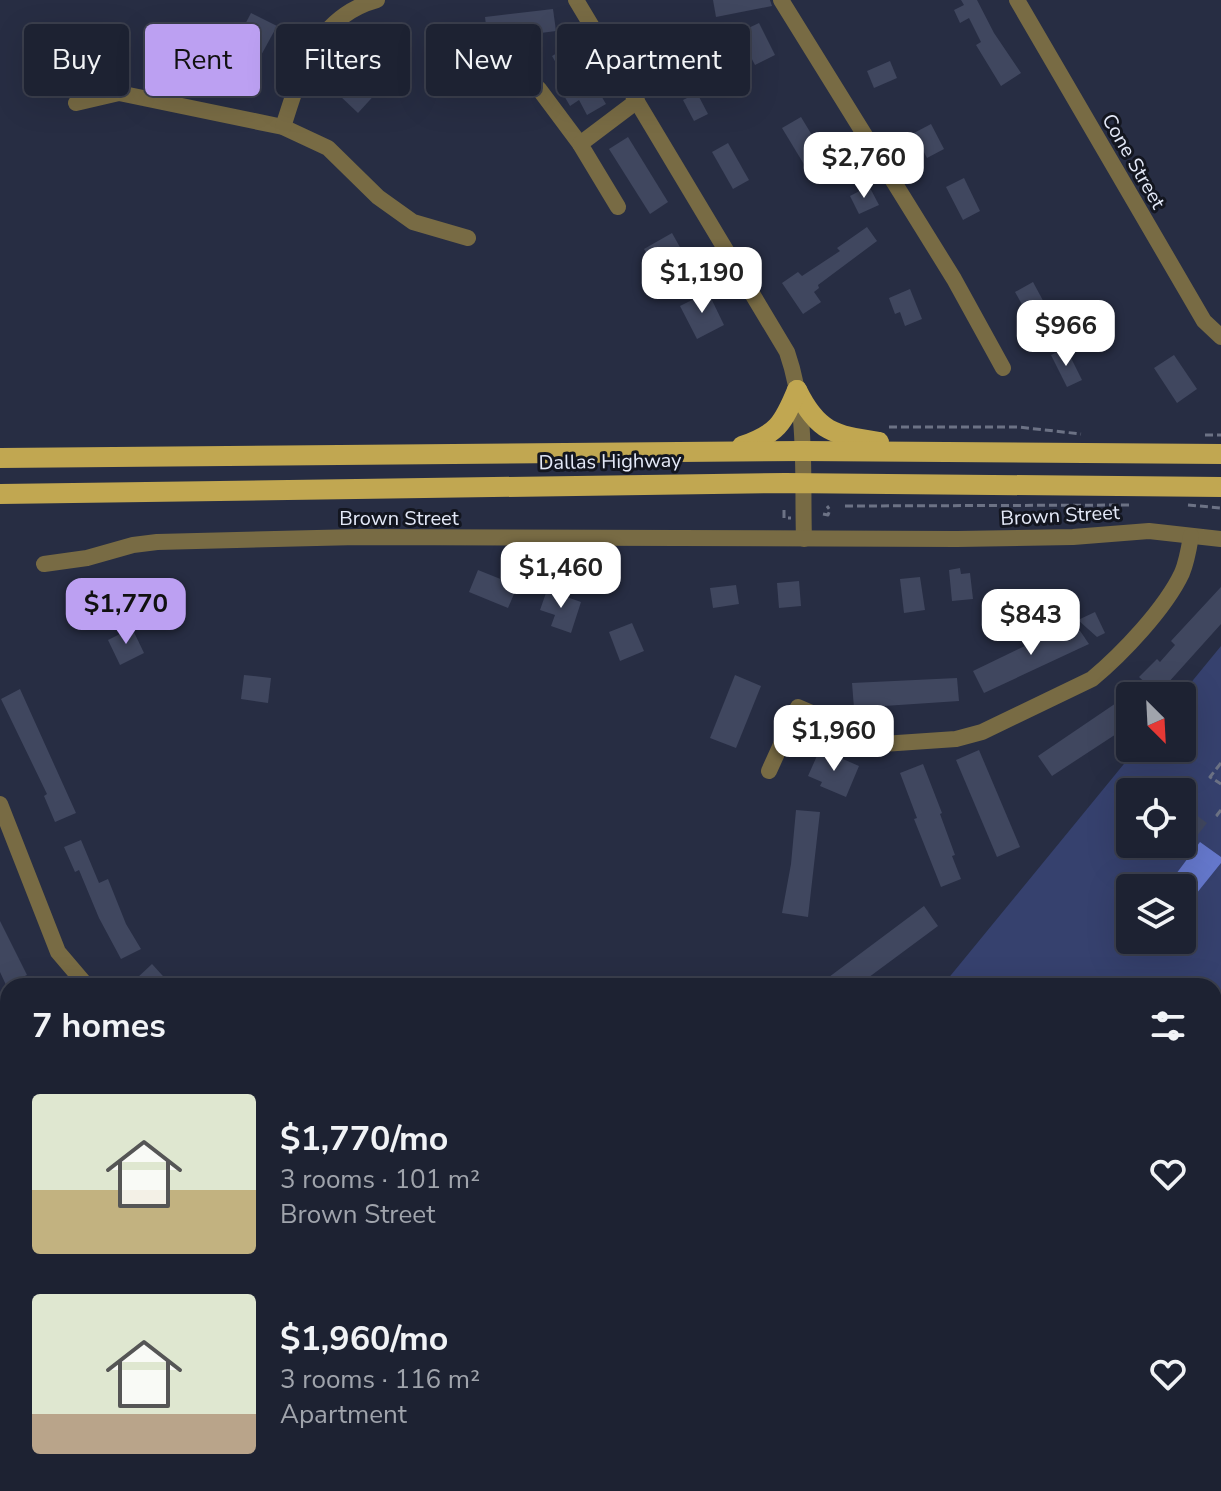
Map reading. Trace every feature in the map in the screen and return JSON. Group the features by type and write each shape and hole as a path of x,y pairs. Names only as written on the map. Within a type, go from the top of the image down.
{"main road":[{"path":"797,390 815,420 834,434 934,452"},
{"path":"723,453 772,433 786,417 797,390"},
{"name":"Dallas Highway","path":"0,458 803,451 1221,454"},
{"name":"Dallas Highway","path":"0,494 802,483 1221,487"}],"street":[{"path":"576,0 787,352 797,390 803,451 804,539"},
{"path":"781,0 954,279 1003,368"},
{"name":"Cone Street","path":"1017,0 1204,321 1221,337"},
{"path":"283,127 299,75 311,51 331,27 369,1"},
{"path":"541,92 580,144 618,207"},
{"path":"76,103 119,93 283,127 328,148 378,197 413,222 468,238"},
{"path":"580,144 637,101"},
{"name":"Brown Street","path":"44,564 157,542 358,537 804,539 1059,537 1149,531 1221,539"},
{"path":"769,771 798,707 835,723 868,745 956,739 982,732 1092,679 1107,666 1170,592 1185,565 1191,536"},
{"path":"0,804 58,952 80,978"}],"path":[{"path":"880,427 1018,427 1090,435"},
{"path":"1197,435 1221,435"},
{"path":"845,506 1137,505"},
{"path":"1183,505 1221,508"},
{"path":"823,514 828,515 830,510 827,506"},
{"path":"784,510 784,518 791,518"},
{"path":"1221,763 1210,777 1221,784"},
{"path":"1221,810 1217,815 1221,818"}],"shaded area":[{"path":"1221,646 1221,978 949,978 1126,762 1196,762 1196,682 1191,682"}],"water":[{"path":"1200,842 1221,857 1221,863 1196,894 1196,874 1176,874 1188,858 1196,858 1196,847"}],"building":[{"path":"713,0 770,0 772,6 716,17"},
{"path":"961,0 977,0 994,33 1021,73 1001,86 976,45 981,42 969,18 960,23 954,10 964,5"},
{"path":"553,9 556,31 541,33 541,24 486,24 485,17"},
{"path":"251,13 276,26 260,57 260,24 245,24"},
{"path":"759,23 775,55 755,65 750,56 750,27"},
{"path":"890,61 897,78 874,88 867,71"},
{"path":"340,96 374,96 358,113"},
{"path":"564,96 601,96 606,104 587,115 579,100 570,106"},
{"path":"699,96 708,114 694,121 683,100"},
{"path":"801,117 824,155 805,166 782,128"},
{"path":"931,124 944,149 927,158 914,133"},
{"path":"628,137 668,202 650,214 609,149"},
{"path":"728,143 749,180 733,189 712,152"},
{"path":"964,178 980,211 963,220 946,187"},
{"path":"869,186 879,205 859,214 850,196"},
{"path":"867,227 877,241 818,285 814,292 821,302 803,314 782,283 798,272 802,276 840,251 837,248"},
{"path":"672,233 690,265 663,281 644,249"},
{"path":"1033,282 1047,308 1029,317 1015,292"},
{"path":"910,289 922,319 905,326 900,312 895,314 889,298"},
{"path":"708,292 724,325 697,339 680,306"},
{"path":"1066,348 1082,380 1067,387 1051,355"},
{"path":"1174,355 1197,389 1177,403 1154,368"},
{"path":"960,568 961,574 970,573 973,599 952,601 949,570"},
{"path":"478,570 503,580 505,575 520,580 508,608 469,592"},
{"path":"920,577 925,610 904,613 900,579"},
{"path":"799,581 801,606 779,608 777,583"},
{"path":"736,585 739,604 713,608 710,588"},
{"path":"1221,587 1221,624 1169,682 1145,682 1139,677 1157,659 1160,662 1175,645 1171,641"},
{"path":"547,590 581,602 571,633 551,626 555,615 540,610"},
{"path":"1095,612 1105,633 1097,637 1078,620"},
{"path":"1074,622 1089,644 984,693 973,671"},
{"path":"632,623 644,651 620,661 609,632"},
{"path":"132,628 144,653 120,665 108,640"},
{"path":"244,675 271,678 268,703 241,699"},
{"path":"735,675 761,686 736,748 710,738"},
{"path":"957,678 959,701 854,708 852,683"},
{"path":"20,689 76,813 55,822 44,796 47,794 1,699"},
{"path":"1116,703 1116,734 1052,776 1038,756"},
{"path":"820,749 859,766 846,797 820,786 822,782 808,776"},
{"path":"979,750 1020,847 997,857 956,760"},
{"path":"923,764 942,813 961,879 941,887 900,773"},
{"path":"796,810 820,812 808,917 782,913"},
{"path":"1196,815 1207,823 1196,837"},
{"path":"81,840 99,883 108,879 126,924 141,949 121,959 79,870 75,872 64,847"},
{"path":"924,906 938,926 868,978 828,978"},
{"path":"0,921 27,975 3,978 0,972"},
{"path":"152,964 165,978 137,978"}]}
